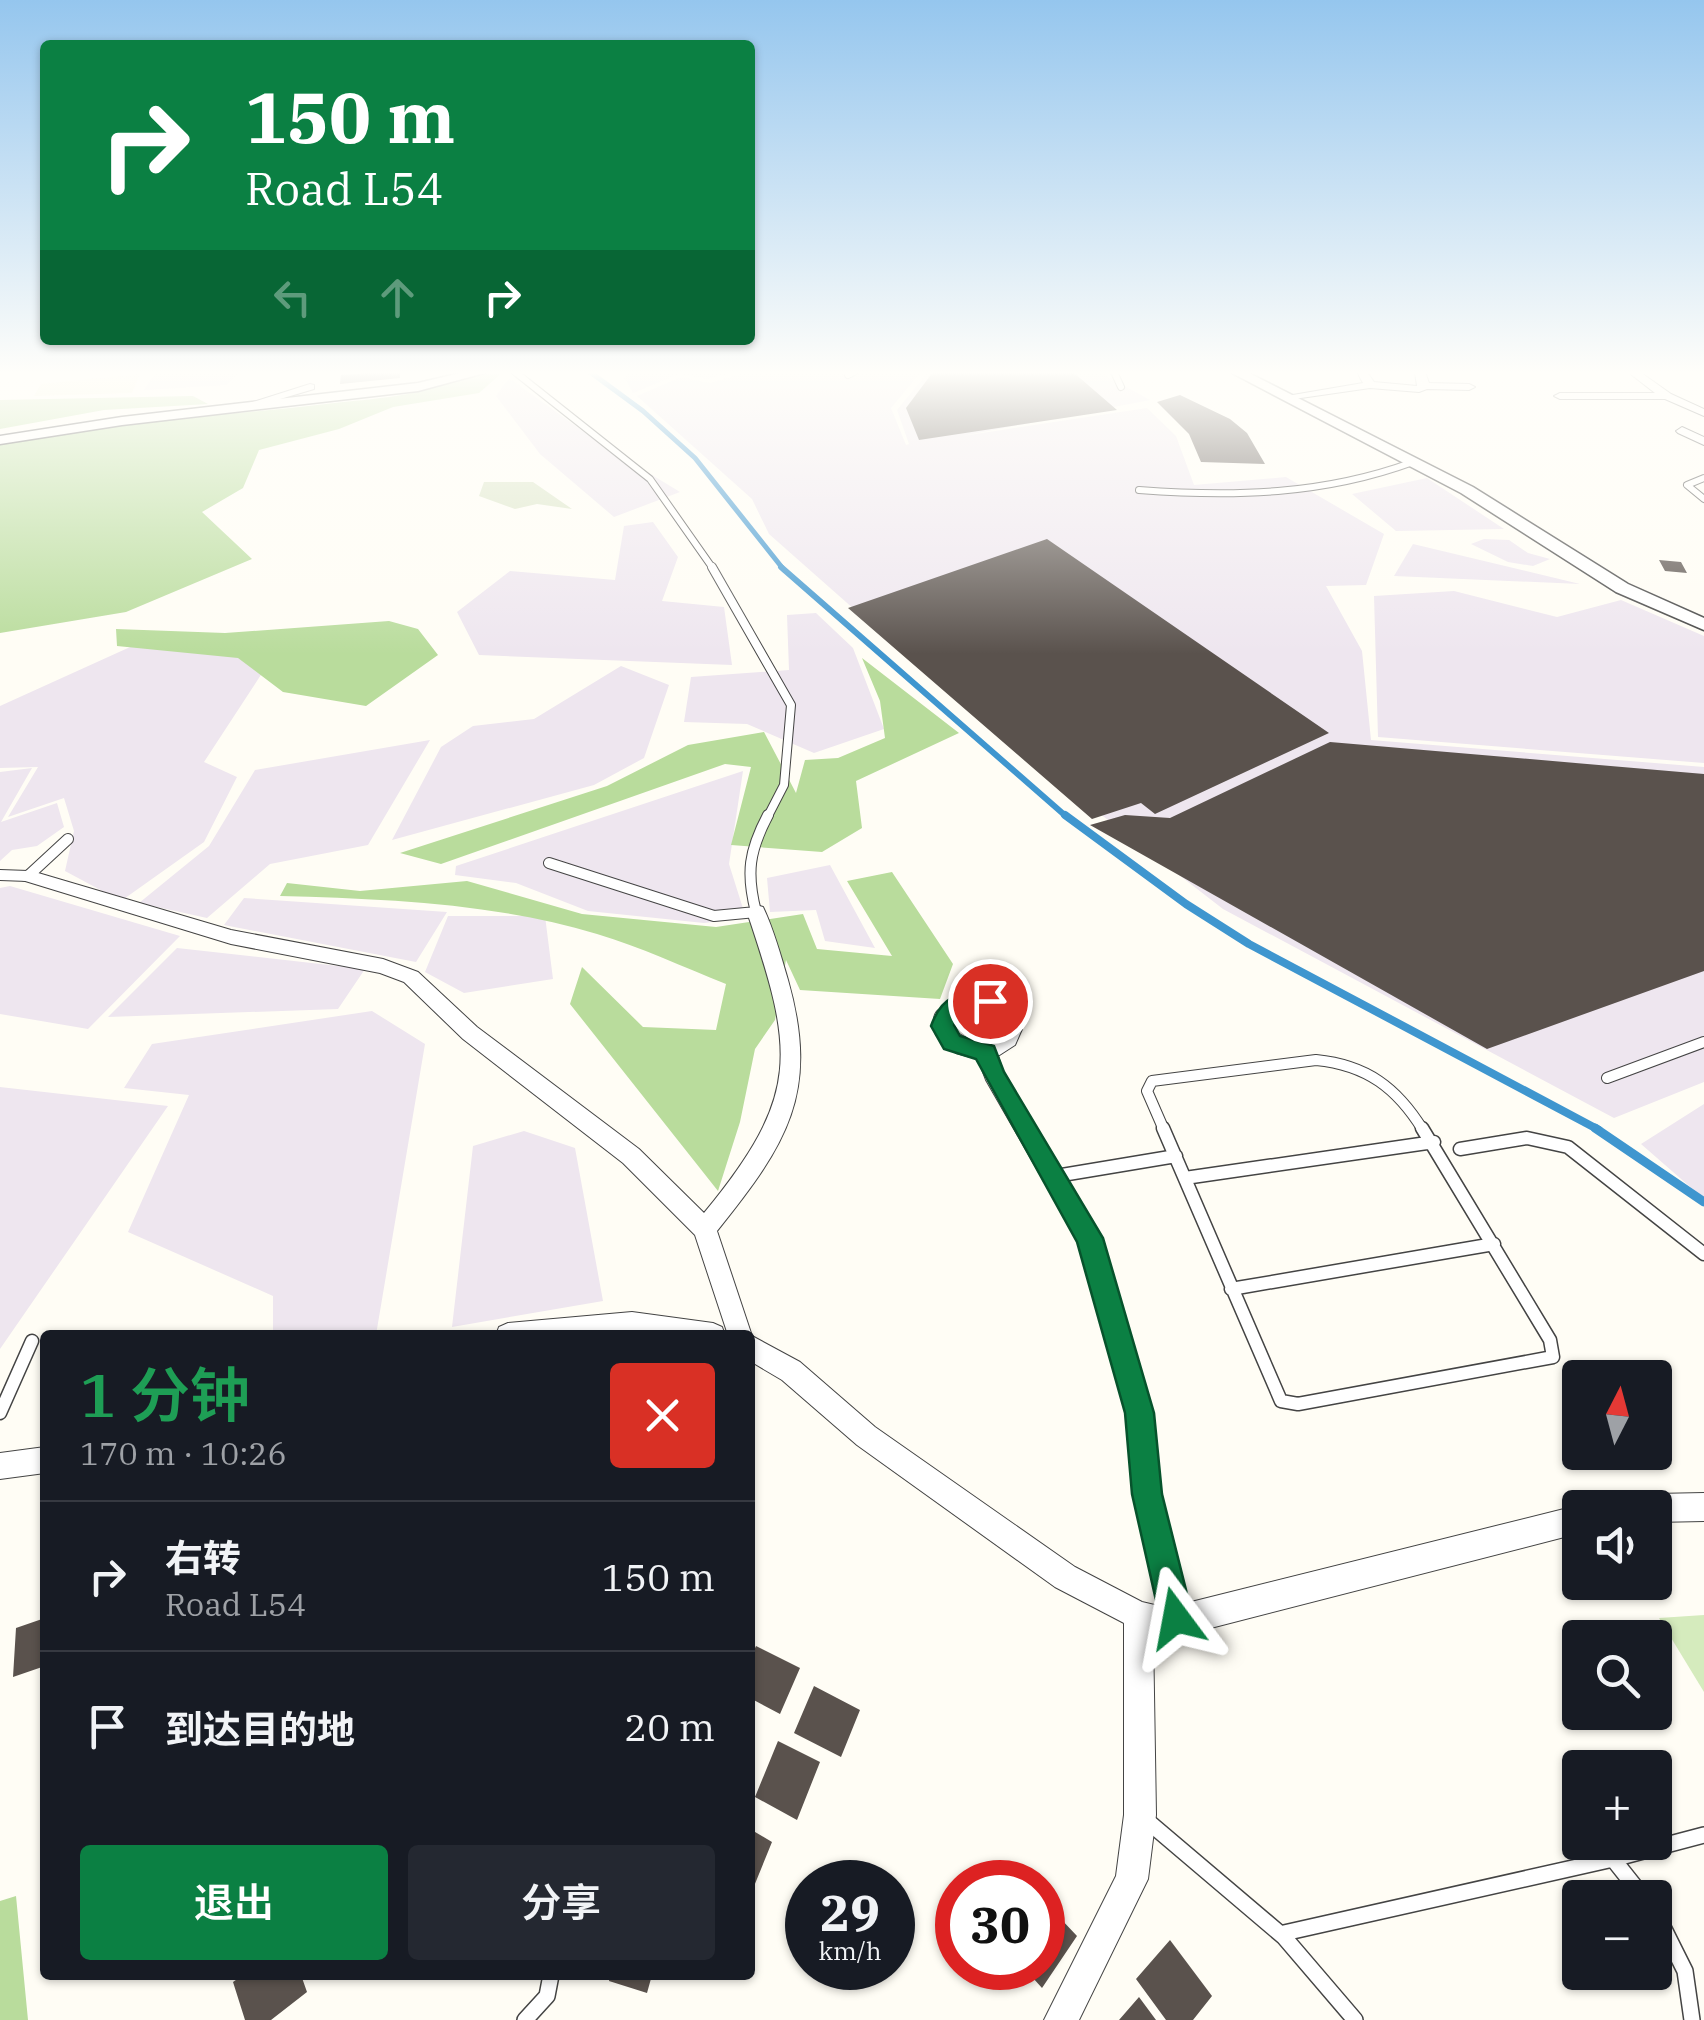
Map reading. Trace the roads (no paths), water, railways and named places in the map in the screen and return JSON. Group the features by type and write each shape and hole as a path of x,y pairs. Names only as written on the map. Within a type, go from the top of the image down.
{"street":[{"path":"1421,466 1467,490 1610,581 1704,625"},
{"path":"28,876 232,936 383,966 411,977 470,1034 632,1156 705,1228 738,1330"},
{"path":"705,1228 772,1142 791,1092 793,1054 786,996 756,912"},
{"path":"986,1052 993,1074 1090,1238 1139,1413 1147,1494 1176,1618"},
{"path":"755,1350 791,1371 866,1436 1065,1577 1138,1614 1203,1616 1562,1524"},
{"path":"0,1466 40,1461"},
{"path":"1672,1508 1704,1507"},
{"path":"1061,2020 1132,1879 1140,1815 1138,1614"}],"lane":[{"path":"548,863 714,916 756,912 748,878 752,846 784,785 791,705 716,574 650,479 634,466"},
{"path":"1139,490 1261,497 1320,488 1398,466"},
{"path":"1704,478 1688,486 1704,499"},
{"path":"0,875 28,876 68,838"},
{"path":"1607,1078 1704,1042"},
{"path":"1316,1060 1346,1062 1384,1080 1434,1142 1550,1340 1553,1357 1298,1404 1281,1402 1176,1156 1147,1091 1152,1082 1316,1060"},
{"path":"1460,1150 1528,1138 1568,1148 1704,1254"},
{"path":"1185,1178 1434,1142"},
{"path":"1056,1176 1176,1156"},
{"path":"1232,1289 1494,1244"},
{"path":"0,1413 32,1341"},
{"path":"1140,1815 1284,1934 1330,1984 1355,2020"},
{"path":"1672,1843 1704,1835"},
{"path":"1284,1934 1604,1860"},
{"path":"1615,1860 1630,1880"},
{"path":"1672,1945 1685,1971 1692,2020"},
{"path":"525,2020 546,1996 550,1980"}],"waterway":[{"path":"702,466 783,569"},
{"path":"783,569 1068,818"},
{"path":"1065,815 1186,904 1249,944 1599,1130"},
{"path":"1595,1128 1704,1202"}]}
